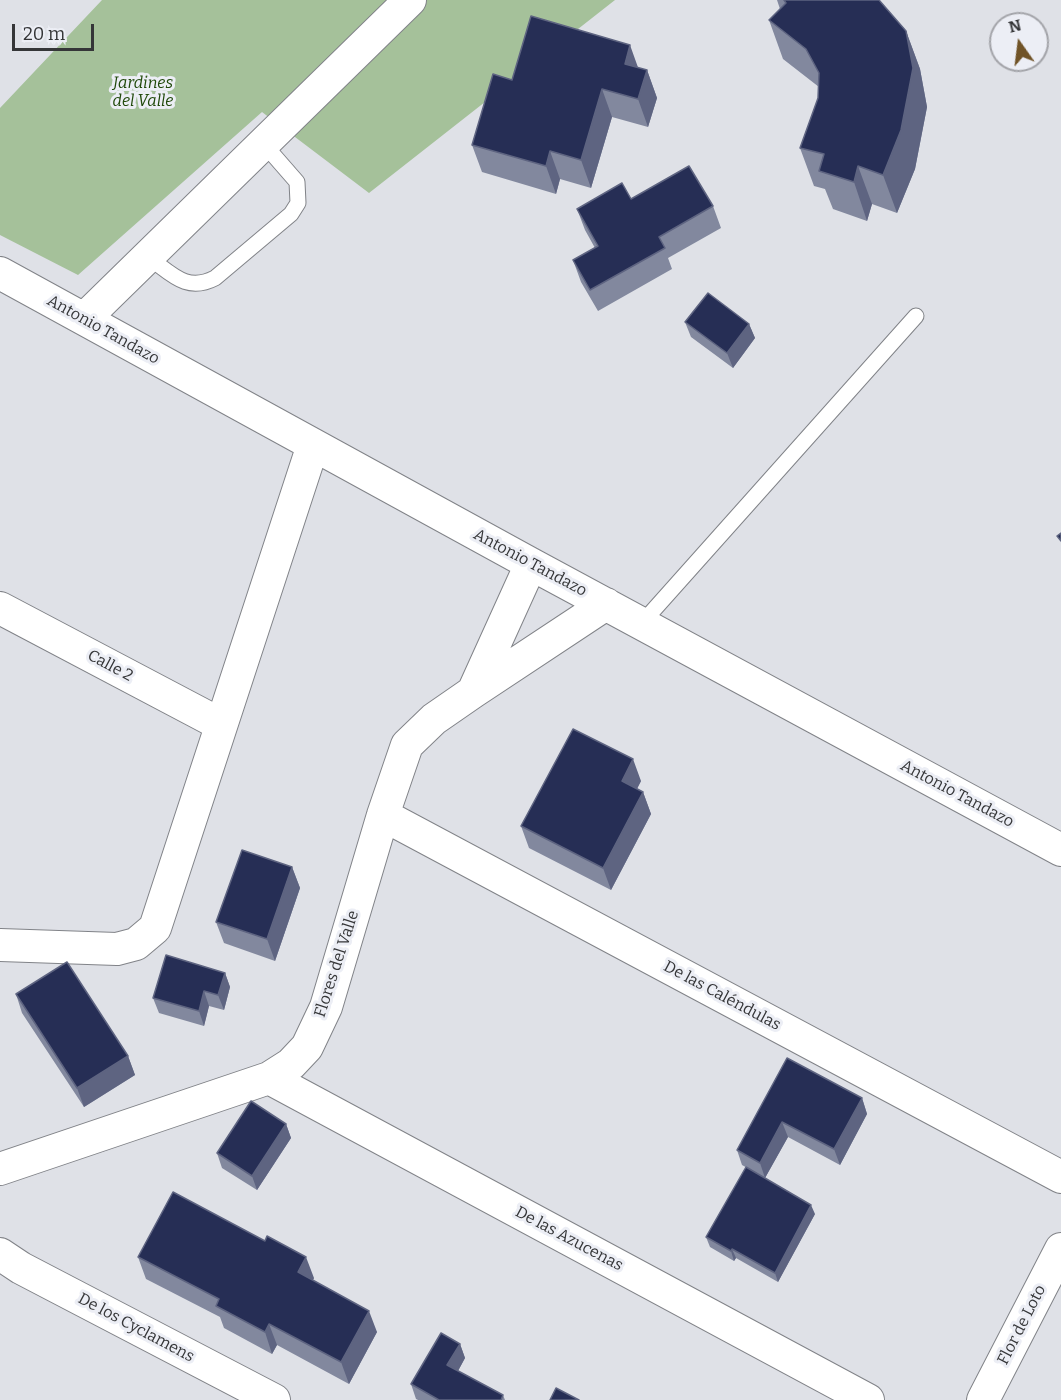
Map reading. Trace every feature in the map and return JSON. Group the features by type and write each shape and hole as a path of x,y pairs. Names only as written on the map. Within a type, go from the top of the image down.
{"street":[{"path":"84,319 410,0"},
{"name":"Antonio Tandazo","path":"0,273 531,564 1061,850"},
{"path":"0,945 117,949 136,944 155,928 313,445"},
{"path":"473,692 531,564"},
{"name":"Flores del Valle","path":"0,1169 269,1078 291,1065 307,1047 326,1007 406,745 434,719 606,604"},
{"name":"Calle 2","path":"0,608 220,724"},
{"name":"De las Caléndulas","path":"383,815 1061,1177"},
{"name":"De las Azucenas","path":"269,1078 868,1400"},
{"name":"Flor de Loto","path":"983,1400 1061,1249"},
{"name":"De los Cyclamens","path":"7,1269 274,1400"}],"lane":[{"path":"148,256 182,282 194,285 204,284 215,279 291,214 298,203 297,182 263,143"},
{"path":"642,623 916,316"}],"green space":[{"name":"Jardines del Valle","path":"102,0 615,0 369,193 262,112 78,275 0,235 0,108"}],"building":[{"path":"784,0 879,0 906,31 913,68 901,130 883,175 858,166 854,182 819,171 824,154 800,148 818,98 819,73 806,49 769,20 786,3"},
{"path":"531,16 630,45 625,64 647,70 638,99 602,89 581,160 550,151 546,166 472,145 493,74 512,80"},
{"path":"689,166 713,206 659,237 665,248 590,290 573,260 598,246 577,209 622,183 631,199"},
{"path":"708,293 749,324 727,353 685,322"},
{"path":"573,729 633,759 622,781 643,792 603,868 521,826"},
{"path":"242,850 292,867 267,939 216,922"},
{"path":"166,955 225,973 218,995 204,991 199,1011 153,998"},
{"path":"67,962 128,1056 77,1088 16,994"},
{"path":"787,1058 862,1098 834,1149 782,1122 760,1163 737,1150"},
{"path":"251,1101 286,1124 252,1176 217,1153"},
{"path":"746,1167 811,1205 775,1273 706,1237"},
{"path":"173,1192 265,1241 267,1236 306,1257 298,1272 369,1311 341,1362 269,1324 265,1332 216,1306 219,1299 138,1257"},
{"path":"441,1333 460,1344 447,1365 503,1395 501,1400 439,1400 411,1384"},
{"path":"556,1388 579,1400 550,1400"}]}
